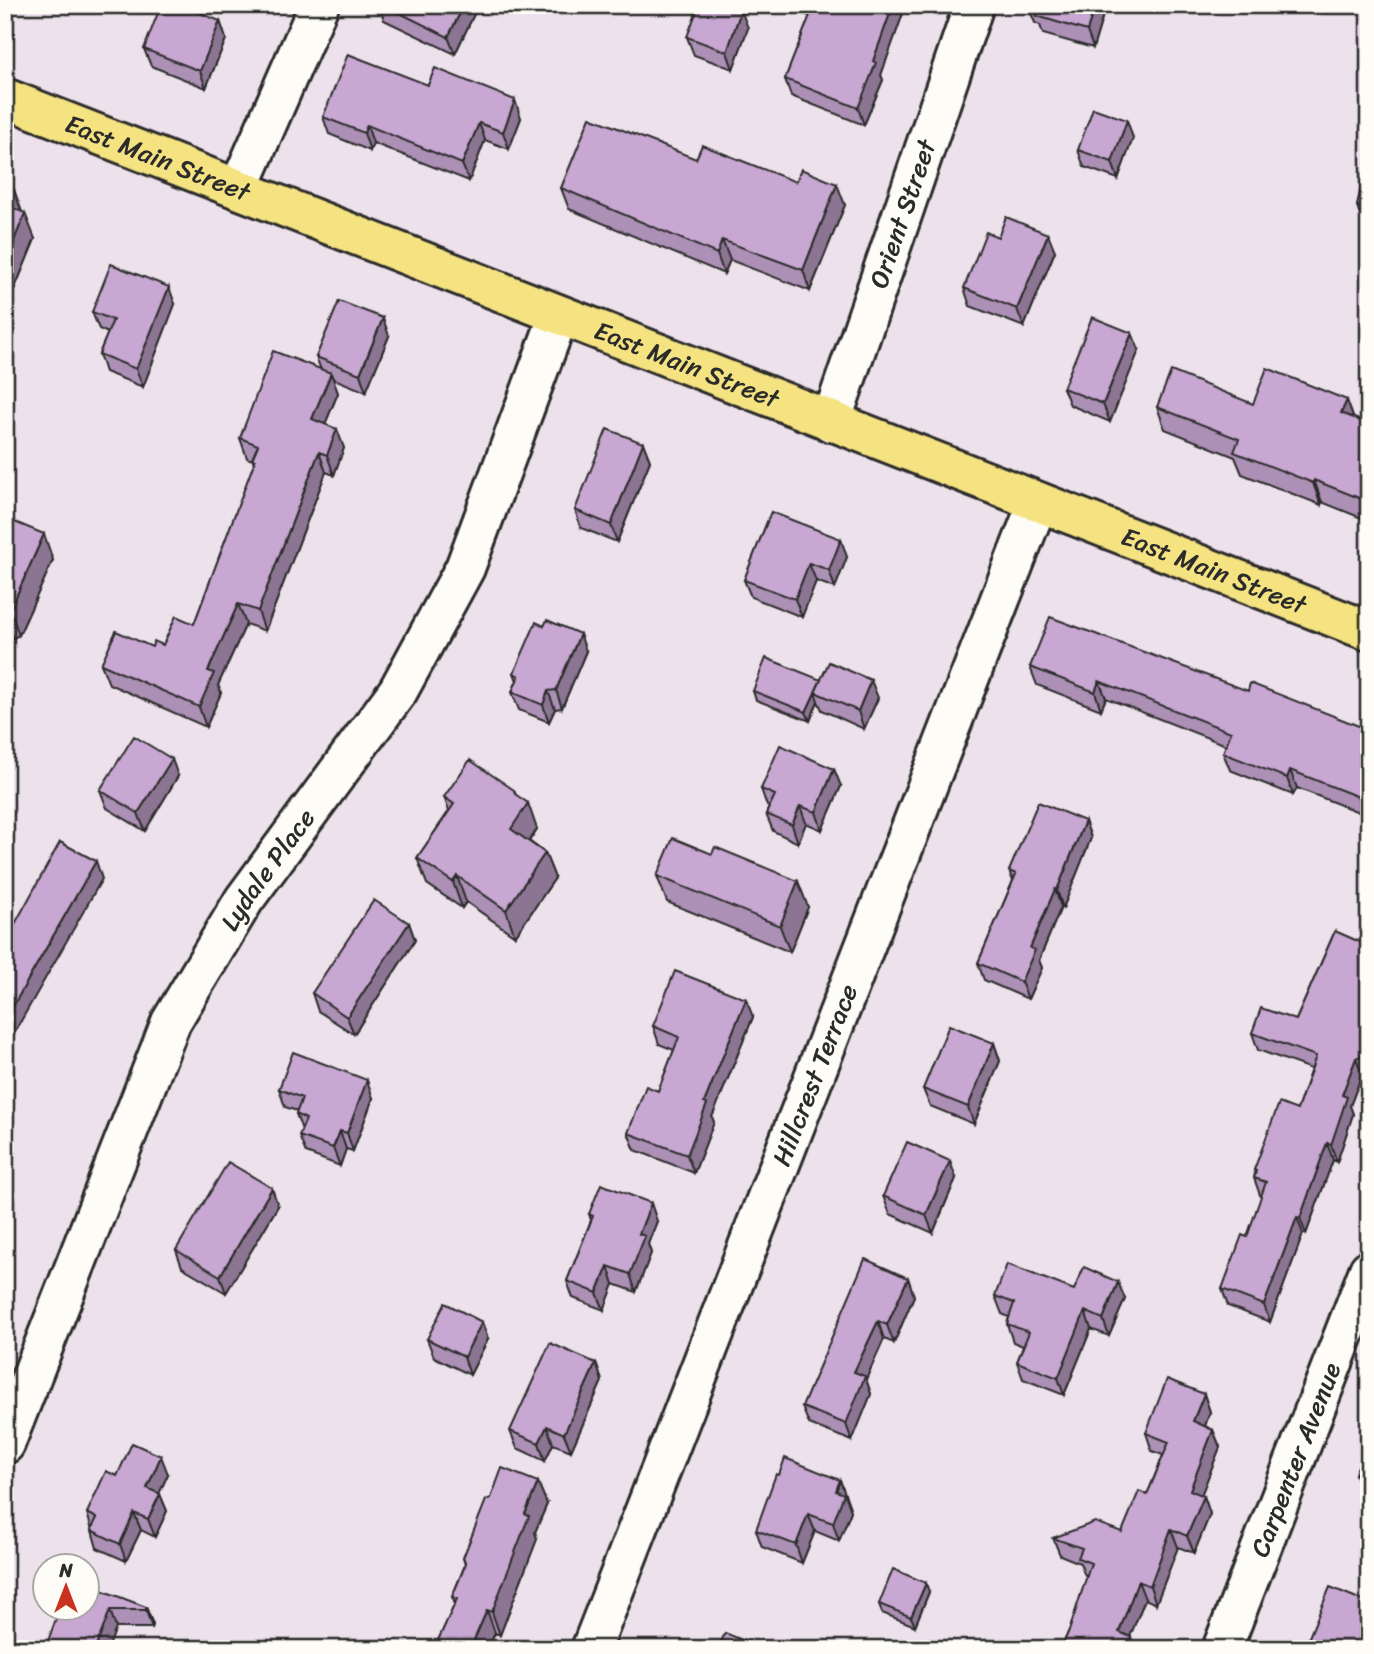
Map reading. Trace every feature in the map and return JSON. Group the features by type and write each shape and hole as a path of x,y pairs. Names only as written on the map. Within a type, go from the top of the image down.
{"main road":[{"name":"East Main Street","path":"5,98 1369,631"}],"street":[{"path":"239,188 319,5"},
{"name":"Orient Street","path":"831,422 974,5"},
{"name":"Lydale Place","path":"5,1444 171,1022 244,900 398,691 465,568 559,315"},
{"name":"Hillcrest Terrace","path":"591,1649 1038,502"},
{"name":"Carpenter Avenue","path":"1222,1649 1369,1270"}],"building":[{"path":"161,5 180,5 220,21 200,71 144,49"},
{"path":"384,5 464,5 448,37"},
{"path":"699,5 728,5 741,10 727,52 687,37"},
{"path":"814,5 893,5 873,61 876,63 858,108 785,79"},
{"path":"1028,5 1095,5 1087,31 1037,16 1039,9"},
{"path":"348,54 428,85 435,68 515,100 503,132 479,123 462,164 367,125 364,133 323,117"},
{"path":"1093,108 1127,120 1112,162 1078,150"},
{"path":"590,117 696,159 702,145 796,182 801,169 837,184 803,270 722,240 717,254 561,188"},
{"path":"1364,172 1369,173 1369,209 1357,206"},
{"path":"5,187 14,190 8,206 25,213 5,263"},
{"path":"1006,217 1048,234 1017,309 964,288 986,232 998,237"},
{"path":"111,264 169,287 136,369 99,354 113,320 92,312"},
{"path":"339,301 383,318 360,374 316,357"},
{"path":"1092,317 1132,333 1103,404 1063,388"},
{"path":"273,351 331,373 312,419 337,429 327,455 319,452 258,611 238,604 208,671 214,673 199,707 101,664 116,631 152,647 154,641 163,645 176,616 194,624 255,460 252,459 258,445 240,438"},
{"path":"1267,368 1347,400 1341,413 1369,424 1369,502 1234,452 1239,439 1157,407 1171,371 1253,404"},
{"path":"607,429 643,443 611,525 575,510"},
{"path":"771,512 841,539 829,570 809,563 795,599 744,580"},
{"path":"5,518 44,534 10,610 5,611"},
{"path":"1050,617 1248,691 1250,683 1369,730 1369,801 1290,770 1287,778 1223,753 1231,732 1099,681 1095,692 1030,667"},
{"path":"547,620 580,634 556,690 548,691 543,705 512,692 519,676 514,673 536,622 544,626"},
{"path":"766,658 821,680 806,712 753,691"},
{"path":"829,662 871,680 858,711 815,692"},
{"path":"134,736 172,759 138,813 100,790"},
{"path":"780,745 834,769 816,812 800,806 792,825 766,814 775,795 761,789"},
{"path":"470,760 514,790 515,794 528,803 511,829 545,853 506,910 457,876 453,882 417,858 454,804 444,797"},
{"path":"1038,802 1085,821 1030,948 1035,950 1021,982 978,963 1016,874 1009,871"},
{"path":"673,838 712,854 715,847 798,881 780,926 657,876"},
{"path":"60,842 96,861 5,1020 5,942"},
{"path":"374,900 409,923 347,1017 312,993"},
{"path":"1335,931 1369,946 1369,1035 1361,1056 1356,1058 1342,1095 1347,1097 1331,1145 1327,1143 1264,1305 1222,1289 1242,1235 1247,1237 1266,1182 1254,1178 1254,1170 1279,1103 1297,1110 1316,1056 1252,1033 1261,1008 1296,1020"},
{"path":"675,971 746,999 704,1103 707,1104 687,1155 628,1133 646,1086 658,1091 679,1037 653,1026"},
{"path":"949,1025 994,1043 968,1107 923,1089"},
{"path":"293,1052 367,1080 347,1133 340,1131 333,1148 299,1136 306,1119 296,1114 302,1098 279,1089"},
{"path":"907,1142 950,1161 926,1215 883,1196"},
{"path":"228,1162 272,1188 220,1276 176,1250"},
{"path":"601,1184 651,1203 639,1234 645,1236 630,1274 608,1266 597,1293 567,1281 593,1216 589,1214"},
{"path":"865,1259 908,1278 887,1325 878,1321 854,1372 865,1376 846,1424 802,1407"},
{"path":"1007,1264 1074,1290 1084,1267 1118,1282 1103,1319 1085,1311 1058,1378 1017,1362 1029,1332 1007,1324 1014,1303 995,1296"},
{"path":"445,1303 482,1322 464,1357 427,1339"},
{"path":"550,1343 596,1363 564,1434 547,1426 539,1443 510,1431"},
{"path":"1167,1379 1204,1394 1193,1421 1213,1430 1190,1490 1204,1496 1187,1536 1171,1529 1150,1586 1138,1581 1119,1632 1131,1637 1126,1649 1061,1649 1091,1563 1078,1558 1082,1548 1053,1538 1095,1522 1122,1532 1139,1491 1147,1495 1169,1442 1146,1433"},
{"path":"1369,1440 1369,1479 1355,1474"},
{"path":"132,1443 161,1456 147,1488 160,1494 148,1519 134,1513 120,1544 91,1530 97,1518 87,1513 106,1471 117,1476"},
{"path":"785,1458 840,1480 836,1491 844,1494 833,1523 808,1514 796,1545 756,1530 776,1474 779,1475"},
{"path":"502,1468 538,1482 525,1514 529,1516 492,1612 487,1610 470,1649 434,1649 457,1599 452,1597 466,1563 463,1558"},
{"path":"893,1569 926,1583 911,1617 879,1604"},
{"path":"1330,1587 1369,1603 1369,1620 1364,1632 1369,1633 1363,1649 1304,1649"},
{"path":"102,1590 146,1607 146,1610 110,1610 95,1649 45,1649 55,1622 102,1622"},
{"path":"725,1633 764,1649 718,1649"}]}
